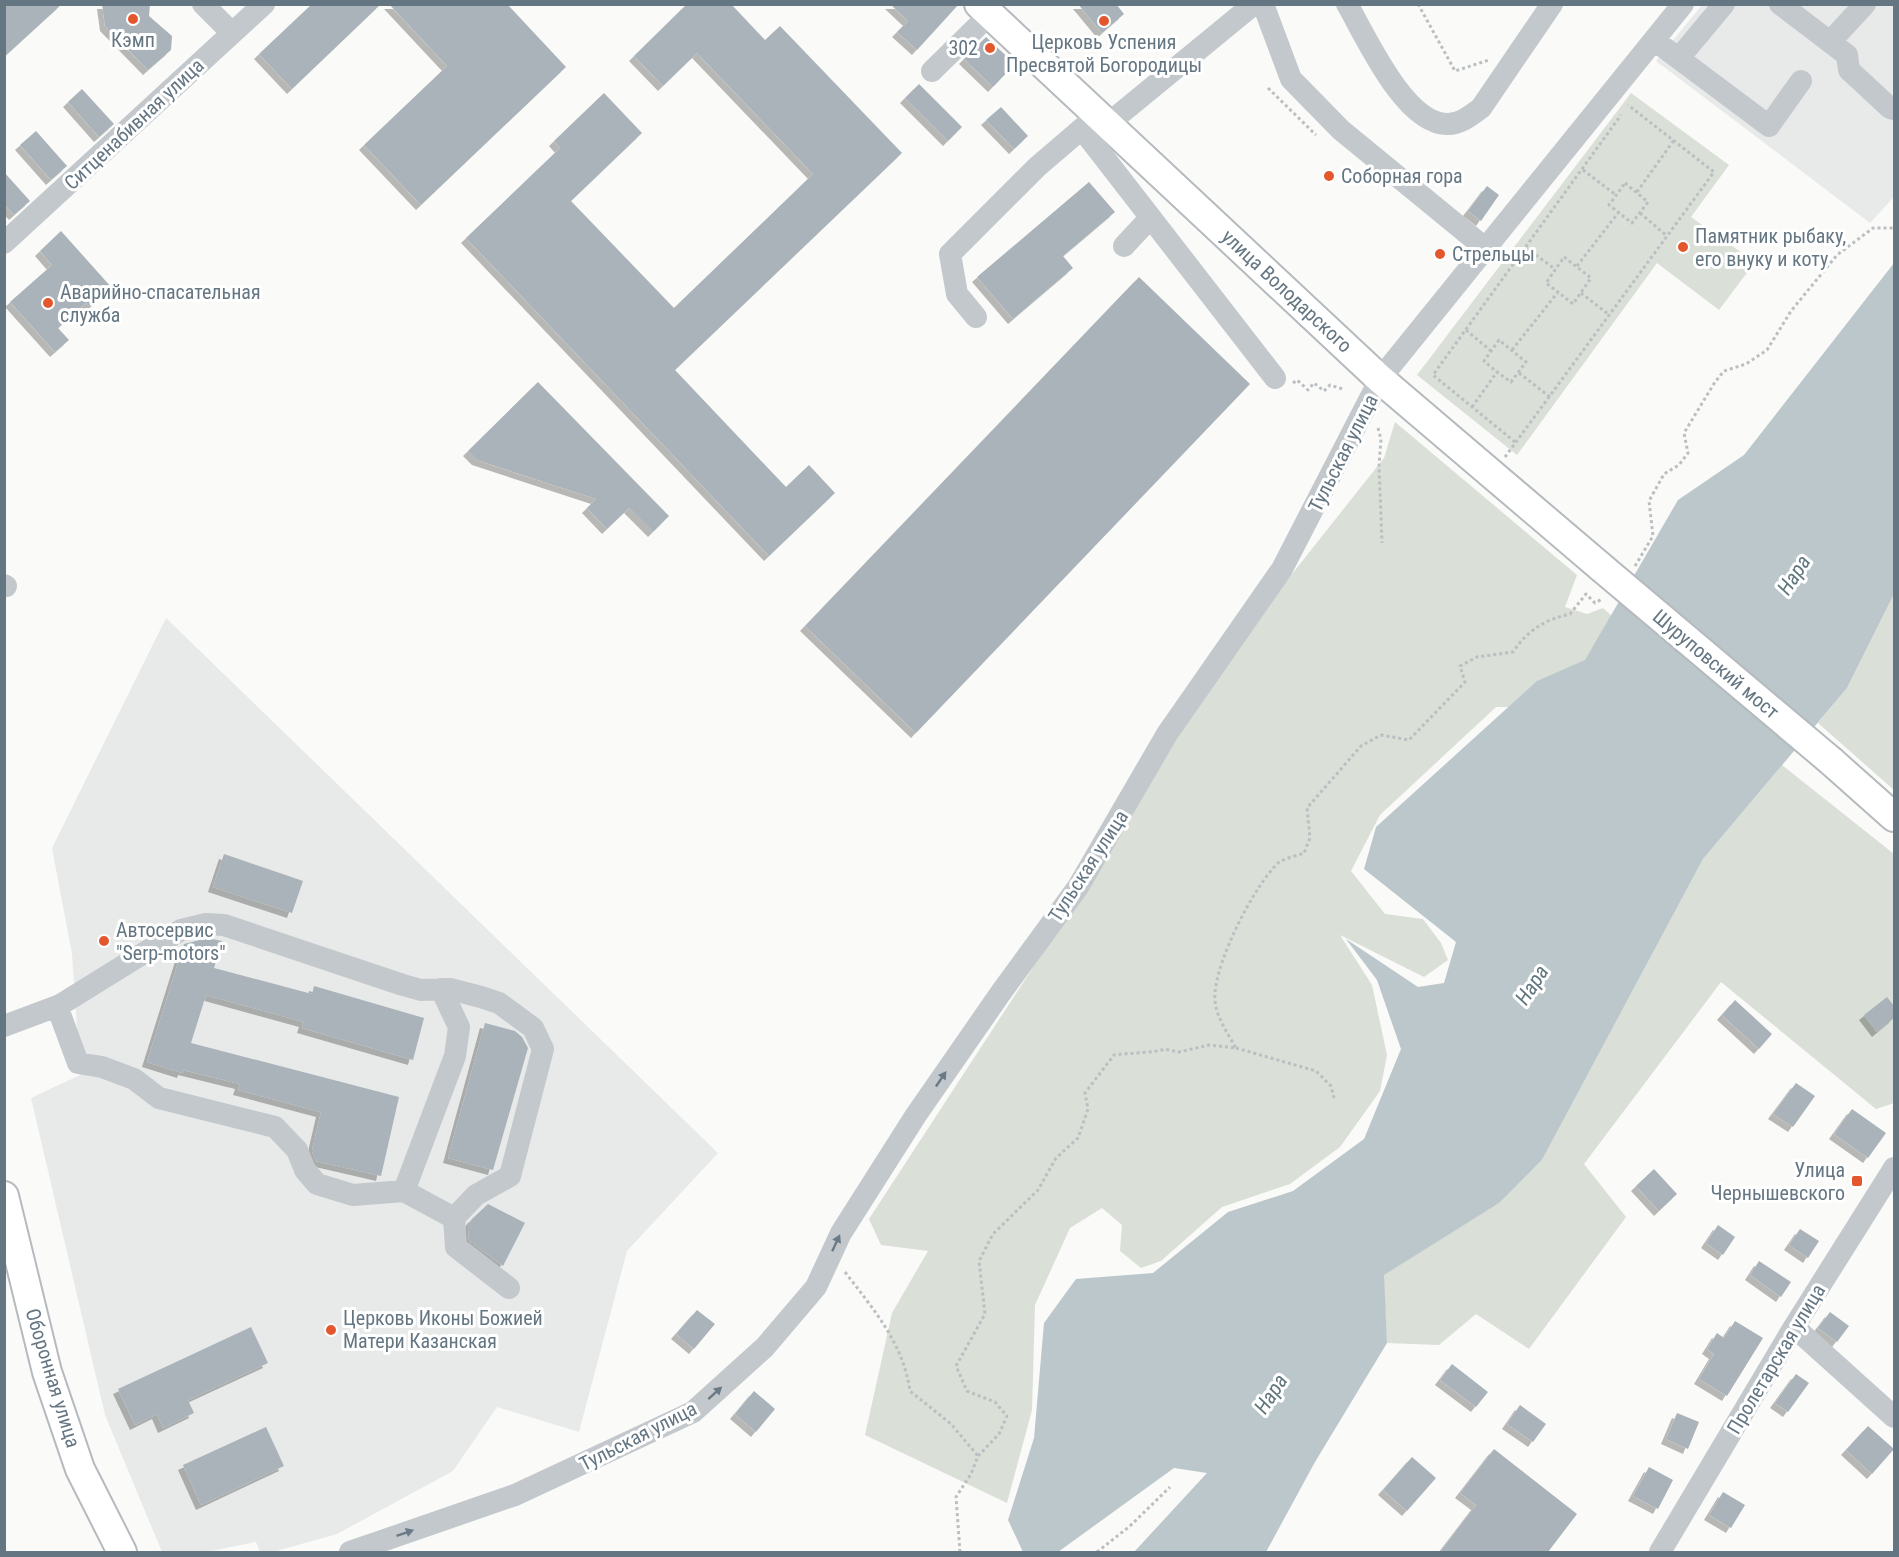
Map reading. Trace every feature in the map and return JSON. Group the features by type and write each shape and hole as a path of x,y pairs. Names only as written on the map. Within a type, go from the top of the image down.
{"main road":[{"name":"улица Володарского","path":"985,9 1096,122 1380,379 1602,568"},
{"name":"Шуруповский мост","path":"1602,568 1894,817"},
{"name":"Оборонная улица","path":"6,1215 47,1372 80,1469 122,1552"}],"street":[{"path":"203,4 232,33"},
{"name":"Ситценабивная улица","path":"4,243 264,4"},
{"path":"976,317 957,294 950,254 1037,167 1254,4"},
{"path":"1263,4 1291,79 1341,130 1485,248"},
{"path":"1347,4 1403,98 1433,122 1449,124 1466,120 1481,108 1552,4"},
{"name":"Тульская улица","path":"350,1552 515,1495 693,1412 765,1347 816,1287 834,1249 916,1116 1002,990 1078,887 1167,734 1282,569 1380,379 1683,4"},
{"path":"1679,58 1724,4"},
{"path":"1780,4 1847,55 1849,70 1890,108 1894,109"},
{"path":"1830,42 1865,4"},
{"path":"932,71 985,9"},
{"path":"1654,40 1769,126 1801,81"},
{"path":"1096,122 1150,218 1275,378"},
{"path":"1124,246 1150,218"},
{"path":"4,1026 57,1006 181,930 206,924 224,925 403,985 422,990 450,989 499,1003 533,1028 543,1049 510,1176 476,1195 454,1218 456,1247 509,1288"},
{"path":"404,1191 455,1056 459,1027 441,989"},
{"path":"57,1006 78,1063 102,1067 134,1079 159,1098 275,1127 297,1150 305,1170 317,1185 352,1195 404,1191 454,1218"},
{"name":"Пролетарская улица","path":"1660,1552 1794,1327 1894,1168"},
{"path":"1794,1327 1894,1417"}],"path":[{"path":"1418,4 1455,71"},
{"path":"1629,104 1674,140 1714,172 1515,442 1432,375 1629,104"},
{"path":"1637,192 1674,140"},
{"path":"1583,170 1616,195"},
{"path":"1625,183 1637,192 1648,202 1632,223 1609,206 1625,183"},
{"path":"1577,266 1618,213"},
{"path":"1640,213 1667,236"},
{"path":"1634,569 1653,537 1649,501 1664,474 1679,465 1688,453 1684,433 1715,382 1724,371 1746,364 1767,350 1791,311 1837,255 1874,228 1894,228"},
{"path":"1526,248 1554,269"},
{"path":"1564,257 1577,266 1592,278 1573,304 1546,283 1564,257"},
{"path":"1512,350 1558,292"},
{"path":"1581,293 1608,314"},
{"path":"1466,330 1491,351"},
{"path":"1500,340 1512,350 1526,362 1510,382 1484,361 1500,340"},
{"path":"1472,407 1497,372"},
{"path":"1519,373 1550,397"},
{"path":"1275,378 1290,387 1297,380 1308,390 1314,383 1324,391 1330,385 1343,389"},
{"path":"1376,422 1381,439 1379,466 1382,543"},
{"path":"1236,1048 1220,1021 1214,994 1222,965 1235,929 1262,880 1281,861 1304,853 1310,838 1307,808 1321,791 1361,746 1381,735 1409,740 1465,682 1460,666 1477,657 1513,652 1525,635 1548,619 1570,614 1586,594 1595,603 1610,598"},
{"path":"960,1552 956,1497 971,1474 978,1455 999,1434 1007,1416 995,1402 967,1391 956,1366 986,1314 979,1261 993,1234 1038,1190 1056,1158 1078,1138 1089,1109 1085,1093 1113,1055 1147,1050 1158,1052 1164,1049 1179,1053 1209,1045 1236,1048 1316,1071 1331,1086 1334,1098"},
{"path":"834,1249 845,1272 886,1326 907,1366 910,1391 951,1424 978,1455"},
{"path":"1097,1552 1130,1526 1170,1487"}],"shaded area":[{"path":"1702,5 1894,5 1894,197 1870,223 1656,61"},
{"path":"1631,93 1729,165 1691,217 1755,262 1719,310 1657,263 1517,455 1417,375"},
{"path":"1395,422 1577,575 1565,607 1587,614 1603,608 1640,642 1550,707 1496,707 1380,815 1351,871 1385,914 1423,919 1441,943 1448,960 1424,977 1340,935 1372,985 1387,1055 1380,1091 1340,1147 1290,1184 1222,1207 1161,1261 1141,1268 1120,1251 1122,1225 1102,1208 1070,1228 1035,1305 1032,1410 1007,1503 865,1435 892,1313 928,1251 881,1245 869,1219 1133,814 1185,717 1269,603 1384,458"},
{"path":"1894,594 1894,790 1818,723 1847,688"},
{"path":"166,618 718,1153 627,1251 579,1432 497,1407 453,1471 337,1534 273,1552 260,1552 256,1542 206,1552 162,1552 105,1415 31,1098 80,1075 72,954 52,848"},
{"path":"1782,765 1894,854 1894,1103 1876,1109 1721,982 1584,1164 1626,1217 1529,1349 1476,1314 1439,1345 1387,1343 1383,1275 1498,1203 1542,1160 1703,859"}],"water":[{"name":"Нара","path":"1894,263 1894,594 1847,688 1703,859 1542,1160 1499,1203 1384,1275 1387,1343 1315,1462 1266,1552 1134,1552 1207,1473 1174,1468 1058,1552 1023,1552 1008,1520 1034,1438 1044,1323 1076,1279 1153,1273 1228,1212 1293,1191 1364,1139 1401,1049 1377,980 1346,939 1418,987 1444,983 1456,942 1364,869 1376,827 1537,681 1585,660 1678,500 1744,455"}],"building":[{"path":"4,4 62,4 4,57"},
{"path":"102,4 150,4 149,16 172,36 171,50 148,70 105,26"},
{"path":"312,4 381,4 292,89 259,54"},
{"path":"389,4 507,4 566,67 421,205 364,145 447,66"},
{"path":"687,4 731,4 765,40 780,26 902,153 675,370 786,487 809,465 835,493 769,556 466,238 560,148 554,141 604,93 642,133 571,201 674,308 813,174 697,53 663,86 634,56"},
{"path":"890,4 959,4 917,50 897,32 908,21"},
{"name":"Церковь Успения Пресвятой Богородицы","path":"1078,4 1116,4 1124,14 1102,33"},
{"path":"986,37 1015,64 993,87 964,59"},
{"path":"919,84 962,127 948,141 905,98"},
{"path":"82,89 114,124 99,137 68,102"},
{"path":"1001,107 1028,136 1014,149 986,120"},
{"path":"36,131 67,166 51,180 20,145"},
{"path":"4,172 30,201 14,215 4,204"},
{"path":"1089,182 1115,212 1063,256 1073,268 1013,319 977,277"},
{"path":"1487,186 1499,195 1481,221 1468,211"},
{"path":"61,231 112,288 90,307 86,303 58,328 69,340 55,352 10,302 52,265 40,251"},
{"path":"1139,277 1250,384 916,733 805,626"},
{"path":"538,382 669,516 653,532 629,508 607,529 587,508 596,499 477,460 468,451"},
{"path":"224,854 303,881 292,913 213,887"},
{"path":"207,938 222,941 214,968 312,994 314,986 424,1018 413,1060 302,1028 304,1022 206,995 191,1043 399,1097 381,1176 316,1161 312,1151 321,1112 238,1090 240,1084 183,1070 182,1073 147,1062 184,944"},
{"path":"1887,997 1894,1006 1894,1018 1877,1032 1864,1015"},
{"path":"1735,1000 1772,1034 1759,1049 1722,1015"},
{"path":"485,1023 515,1031 522,1037 528,1048 493,1170 448,1158"},
{"path":"1796,1083 1815,1096 1793,1127 1773,1114"},
{"path":"1852,1109 1886,1133 1868,1158 1834,1134"},
{"path":"1654,1169 1677,1194 1659,1211 1636,1186"},
{"path":"488,1204 525,1223 503,1266 469,1240 468,1226"},
{"path":"1718,1225 1735,1237 1723,1255 1706,1243"},
{"path":"1800,1229 1819,1241 1808,1258 1789,1245"},
{"path":"1759,1261 1791,1282 1781,1297 1750,1275"},
{"path":"697,1310 715,1324 694,1349 676,1334"},
{"path":"1830,1312 1849,1326 1837,1342 1818,1328"},
{"path":"1735,1321 1763,1338 1727,1396 1699,1379 1714,1354 1707,1349 1717,1333 1724,1338"},
{"path":"251,1327 268,1363 188,1400 194,1413 163,1428 157,1414 135,1425 118,1389"},
{"path":"1452,1364 1488,1392 1476,1407 1440,1380"},
{"path":"1796,1374 1809,1383 1788,1412 1775,1403"},
{"path":"754,1391 775,1409 756,1432 735,1414"},
{"path":"1520,1405 1546,1424 1533,1442 1507,1424"},
{"path":"1677,1413 1699,1422 1688,1449 1666,1439"},
{"path":"1868,1426 1894,1449 1872,1474 1846,1450"},
{"path":"266,1427 284,1466 201,1505 183,1465"},
{"path":"1494,1449 1577,1514 1548,1552 1440,1552 1476,1505 1460,1493"},
{"path":"1412,1457 1436,1478 1407,1511 1383,1490"},
{"path":"1649,1467 1673,1480 1658,1509 1633,1496"},
{"path":"1723,1492 1745,1505 1731,1528 1709,1515"}],"place":[{"name":"Кэмп","path":"133,19"},
{"name":"Церковь Успения Пресвятой Богородицы","path":"1104,21"},
{"name":"302","path":"990,48"},
{"name":"Соборная гора","path":"1329,176"},
{"name":"Памятник рыбаку, его внуку и коту","path":"1683,247"},
{"name":"Стрельцы","path":"1440,254"},
{"name":"Аварийно-спасательная служба","path":"48,303"},
{"name":"Автосервис \"Serp-motors\"","path":"104,941"},
{"name":"Улица Чернышевского","path":"1857,1181"},
{"name":"Церковь Иконы Божией Матери Казанская","path":"331,1330"}]}
